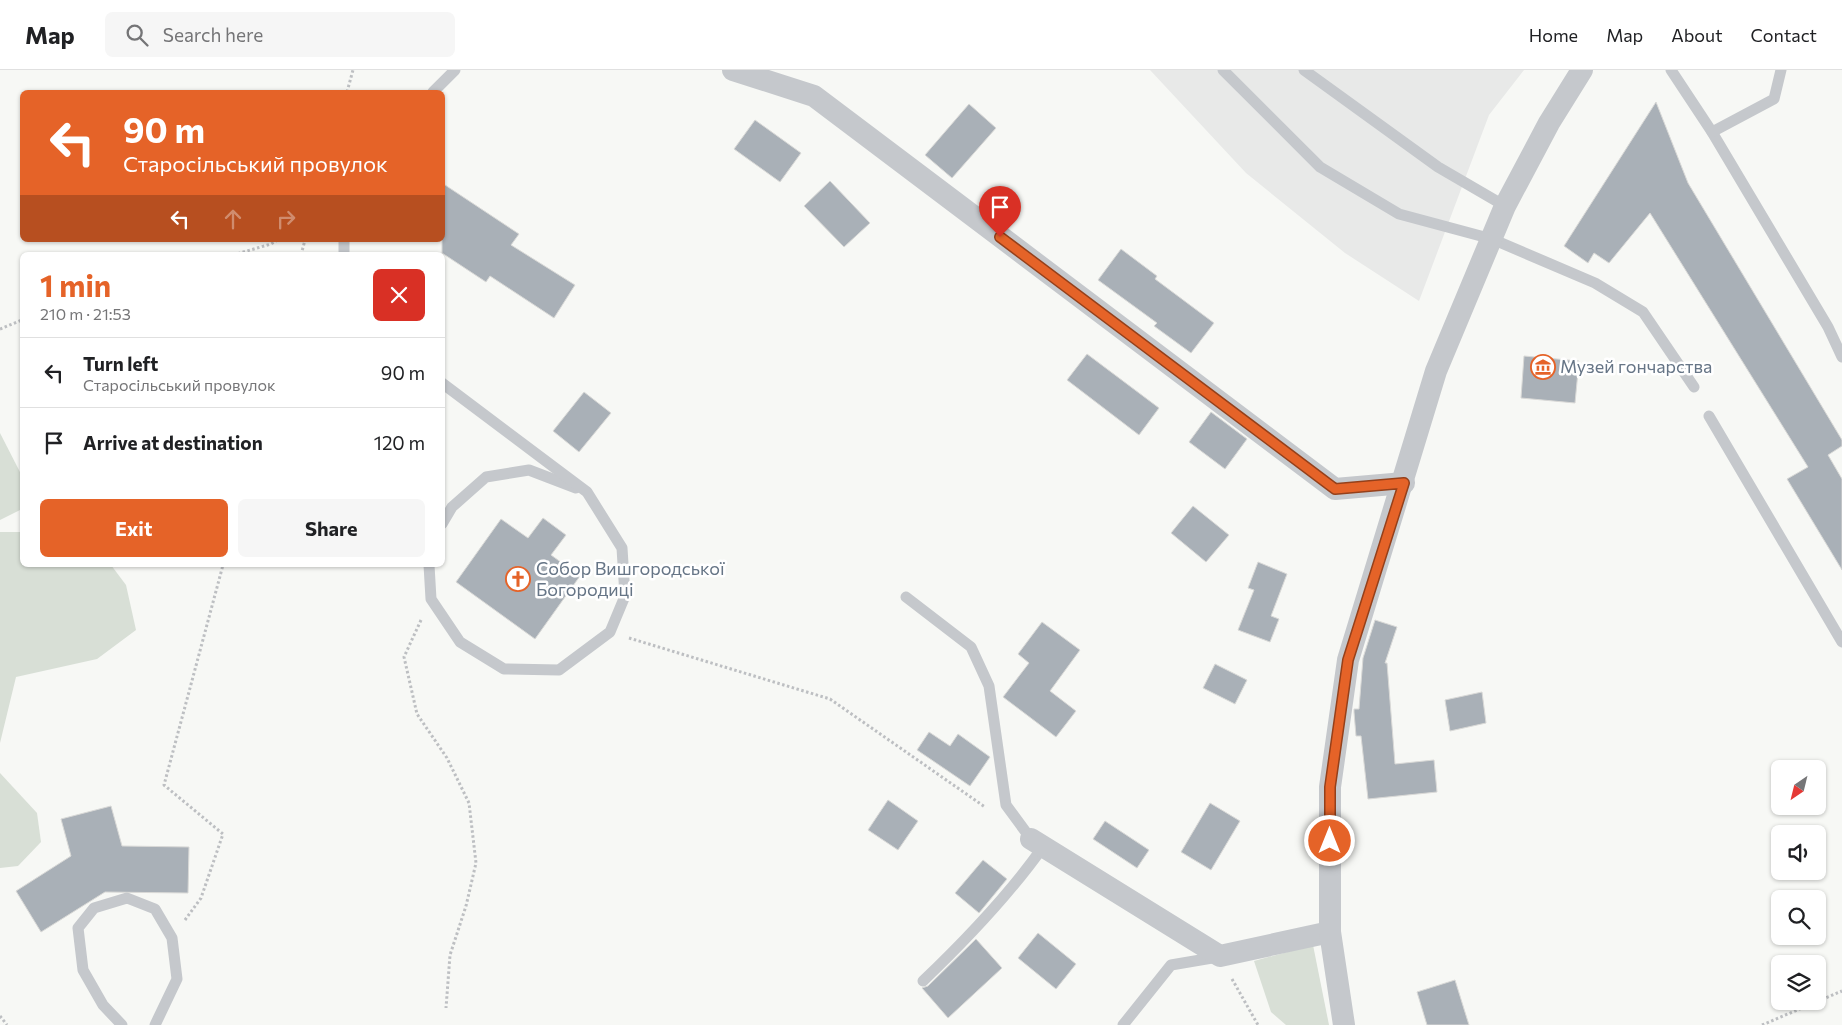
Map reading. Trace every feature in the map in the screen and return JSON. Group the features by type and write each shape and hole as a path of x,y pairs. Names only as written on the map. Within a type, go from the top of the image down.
{"street":[{"path":"733,70 814,96 1335,489 1404,483"},
{"path":"1344,1025 1330,932 1330,787 1348,660 1404,483 1436,372 1505,206 1549,123 1582,70"},
{"path":"1037,843 1220,956 1330,932"}],"lane":[{"path":"435,90 455,70"},
{"path":"1223,70 1320,167 1399,214 1492,239 1595,283 1643,312 1694,387"},
{"path":"1671,70 1712,132 1828,327 1842,357"},
{"path":"1712,132 1774,99 1781,70"},
{"path":"1309,71 1438,167 1505,206"},
{"path":"429,567 431,598 460,642 504,669 559,670 610,632 625,596 622,548 587,492 445,385"},
{"path":"1709,416 1842,642"},
{"path":"445,519 452,507 486,477 529,470 587,492"},
{"path":"906,597 972,648 989,686 1006,805 1037,843 993,910 964,942 923,981"},
{"path":"122,1025 103,1005 83,970 78,928 94,908 127,898 155,909 172,938 176,979 155,1025"},
{"path":"1122,1025 1171,965 1220,956"}],"path":[{"path":"348,90 353,70"},
{"path":"243,252 274,242"},
{"path":"0,329 20,321"},
{"path":"172,938 201,898 223,834 164,785 222,567"},
{"path":"431,598 404,657 417,714 447,758 469,803 476,863 466,906 450,955 446,1008"},
{"path":"610,632 830,699 990,810"},
{"path":"1220,956 1258,1025"},
{"path":"1762,1025 1842,991"},
{"path":"0,1016 8,1025"}],"shaded area":[{"path":"1150,70 1524,70 1489,115 1419,301 1345,253 1246,173"},
{"path":"0,433 20,472 20,510 0,520"},
{"path":"0,532 20,532 20,567 112,567 126,585 136,630 97,659 16,677 0,743"},
{"path":"0,773 37,813 41,842 18,866 0,868"},
{"path":"1313,945 1329,1025 1286,1025 1271,1012 1254,961"}],"building":[{"path":"1656,102 1688,183 1842,440 1842,446 1828,455 1842,479 1842,570 1787,479 1808,467 1650,213 1609,263 1594,253 1588,263 1564,246"},
{"path":"969,104 996,128 952,178 925,155"},
{"path":"755,120 801,153 780,182 734,149"},
{"path":"830,181 870,223 844,247 804,206"},
{"path":"445,185 519,234 511,245 575,285 554,318 490,276 486,282 445,255 445,252 442,252 442,242 445,242"},
{"path":"1121,249 1157,276 1155,279 1214,323 1191,353 1154,326 1157,323 1098,280"},
{"path":"1087,354 1159,408 1139,435 1067,380"},
{"path":"1524,356 1579,361 1575,403 1521,398"},
{"path":"584,392 611,413 579,452 553,431"},
{"path":"1211,412 1247,439 1225,469 1189,442"},
{"path":"1193,506 1229,535 1206,562 1171,533"},
{"name":"Собор Вишгородської Богородиці","path":"543,518 566,535 551,555 580,576 535,639 456,582 501,519 528,538"},
{"path":"1258,562 1287,574 1271,616 1279,619 1270,642 1238,630 1254,590 1248,588"},
{"path":"1375,620 1397,627 1385,663 1387,663 1395,764 1434,760 1437,792 1368,799 1361,736 1356,736 1354,709 1359,709 1363,658"},
{"path":"1042,622 1080,650 1050,691 1076,711 1056,737 1003,697 1029,663 1018,654"},
{"path":"1215,664 1247,680 1235,704 1203,688"},
{"path":"1482,692 1486,723 1450,731 1445,700"},
{"path":"929,732 950,746 958,734 990,757 970,786 917,750"},
{"path":"888,800 918,821 898,850 868,830"},
{"path":"1210,803 1240,821 1211,870 1181,852"},
{"path":"111,806 122,846 189,847 188,893 105,892 41,932 16,891 71,856 61,819"},
{"path":"1105,821 1149,850 1137,868 1093,839"},
{"path":"983,860 1007,879 979,913 955,893"},
{"path":"1038,933 1076,964 1056,989 1018,958"},
{"path":"976,939 1002,968 948,1018 922,988 928,986"},
{"path":"1455,980 1469,1025 1427,1025 1417,992"}],"place":[{"name":"Музей гончарства","path":"1543,367"},
{"name":"Собор Вишгородської Богородиці","path":"518,579"}],"route":[{"path":"1000,237 1335,489 1404,483 1348,660 1330,787 1330,841"}]}
